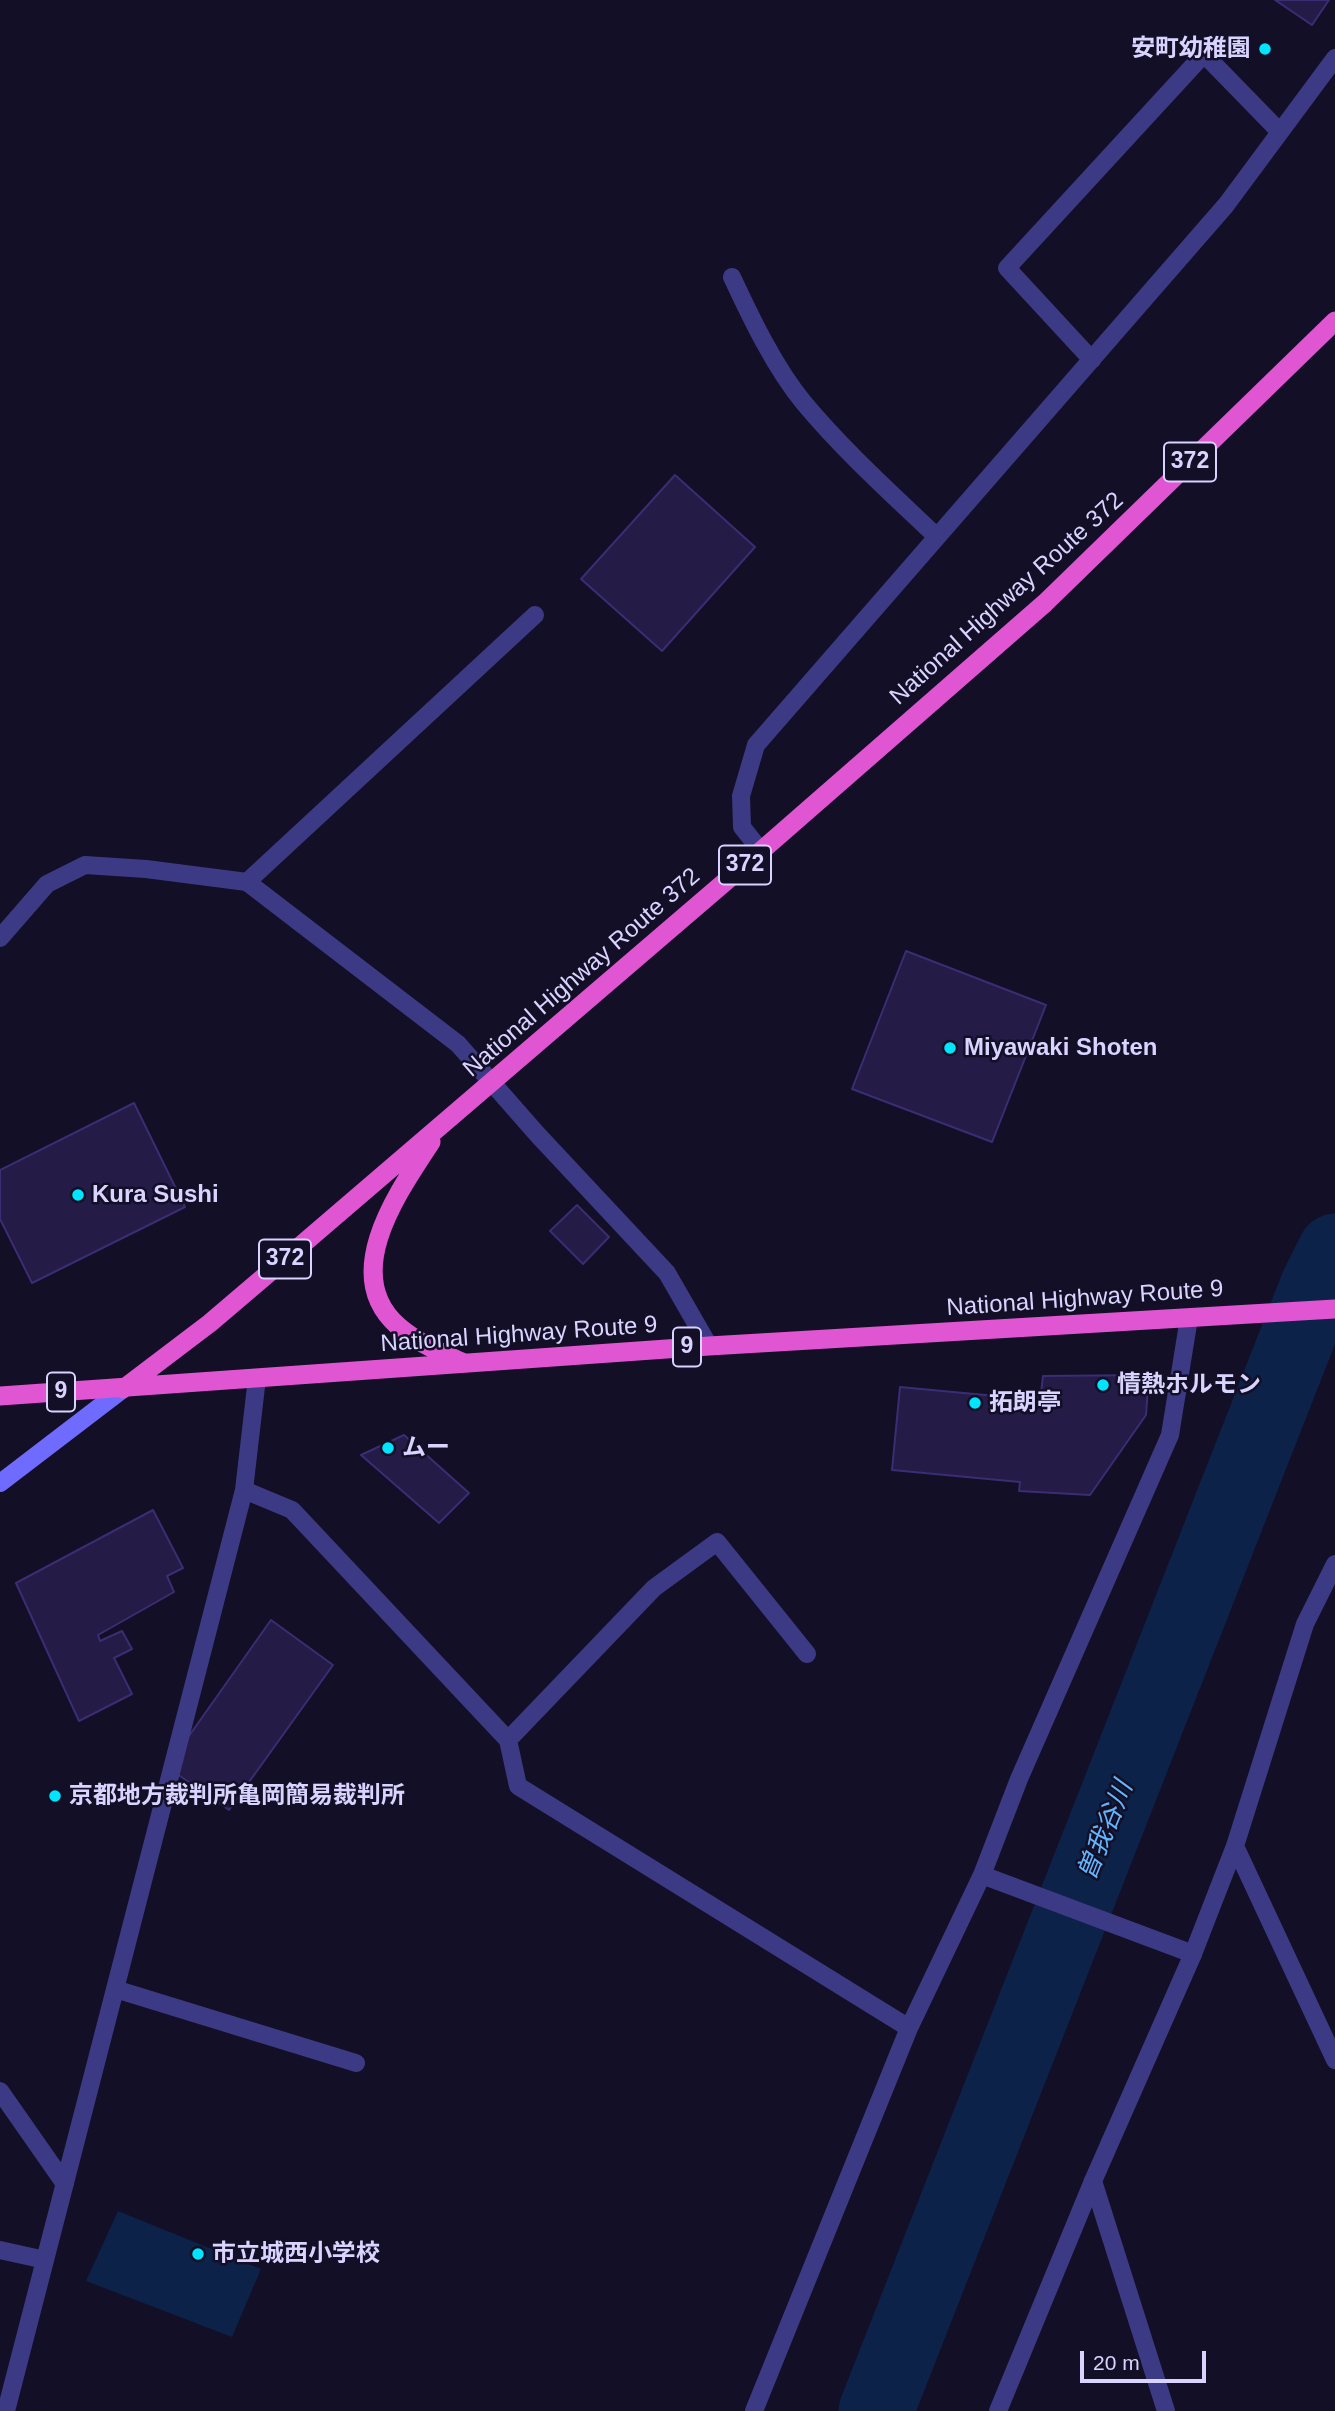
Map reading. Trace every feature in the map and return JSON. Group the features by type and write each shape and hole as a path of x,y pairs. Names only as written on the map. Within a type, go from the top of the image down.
{"highway":[{"name":"National Highway Route 372","path":"123,1389 210,1323 444,1124 1045,603 1335,321"},
{"path":"444,1124 410,1175 388,1216 376,1244 372,1265 374,1287 383,1307 396,1325 420,1342 465,1364"},
{"name":"National Highway Route 9","path":"0,1396 709,1346 1335,1309"}],"main road":[{"path":"0,1483 123,1389"}],"street":[{"path":"1092,360 1007,268 1204,54 1279,131"},
{"path":"761,851 742,827 741,796 755,745 1226,205 1335,58"},
{"path":"732,276 756,329 802,401 863,467 937,537"},
{"path":"247,882 535,615"},
{"path":"0,938 47,884 85,865 146,869 247,882 458,1044 667,1273 709,1346"},
{"path":"754,2411 909,2028 982,1875 1019,1779 1170,1435 1189,1318"},
{"path":"6,2411 244,1490 257,1378"},
{"path":"244,1490 292,1510 508,1740 517,1786 909,2028"},
{"path":"508,1740 654,1588 717,1542 807,1654"},
{"path":"998,2411 1093,2181 1193,1954 1235,1846 1305,1624 1335,1564"},
{"path":"1235,1846 1335,2060"},
{"path":"982,1875 1193,1954"},
{"path":"115,1989 356,2063"},
{"path":"0,2091 65,2184"},
{"path":"1093,2181 1166,2411"},
{"path":"0,2250 45,2260"}],"water":[{"path":"118,2211 261,2269 232,2337 86,2281"}],"building":[{"path":"1275,0 1329,0 1312,25"},
{"path":"675,475 755,547 662,651 581,579"},
{"path":"906,951 1046,1005 992,1142 852,1089"},
{"path":"134,1103 185,1207 32,1283 0,1219 0,1170"},
{"path":"577,1205 609,1237 583,1264 550,1231"},
{"path":"1149,1375 1146,1415 1090,1495 1019,1491 1020,1482 892,1470 900,1387 1017,1398 1019,1392 1041,1393 1043,1376"},
{"path":"404,1435 469,1493 439,1523 361,1455"},
{"path":"153,1510 183,1568 167,1576 174,1592 98,1635 100,1641 122,1631 132,1649 114,1658 132,1694 79,1721 16,1583"},
{"path":"271,1620 333,1665 229,1810 167,1767"}],"waterway":[{"name":"曽我谷川","path":"876,2411 1318,1285 1335,1251"}],"place":[{"name":"安町幼稚園","path":"1265,49"},
{"name":"Miyawaki Shoten","path":"950,1048"},
{"name":"Kura Sushi","path":"78,1195"},
{"name":"情熱ホルモン","path":"1103,1385"},
{"name":"拓朗亭","path":"975,1403"},
{"name":"ムー","path":"388,1448"},
{"name":"京都地方裁判所亀岡簡易裁判所","path":"55,1796"},
{"name":"市立城西小学校","path":"198,2254"}]}
